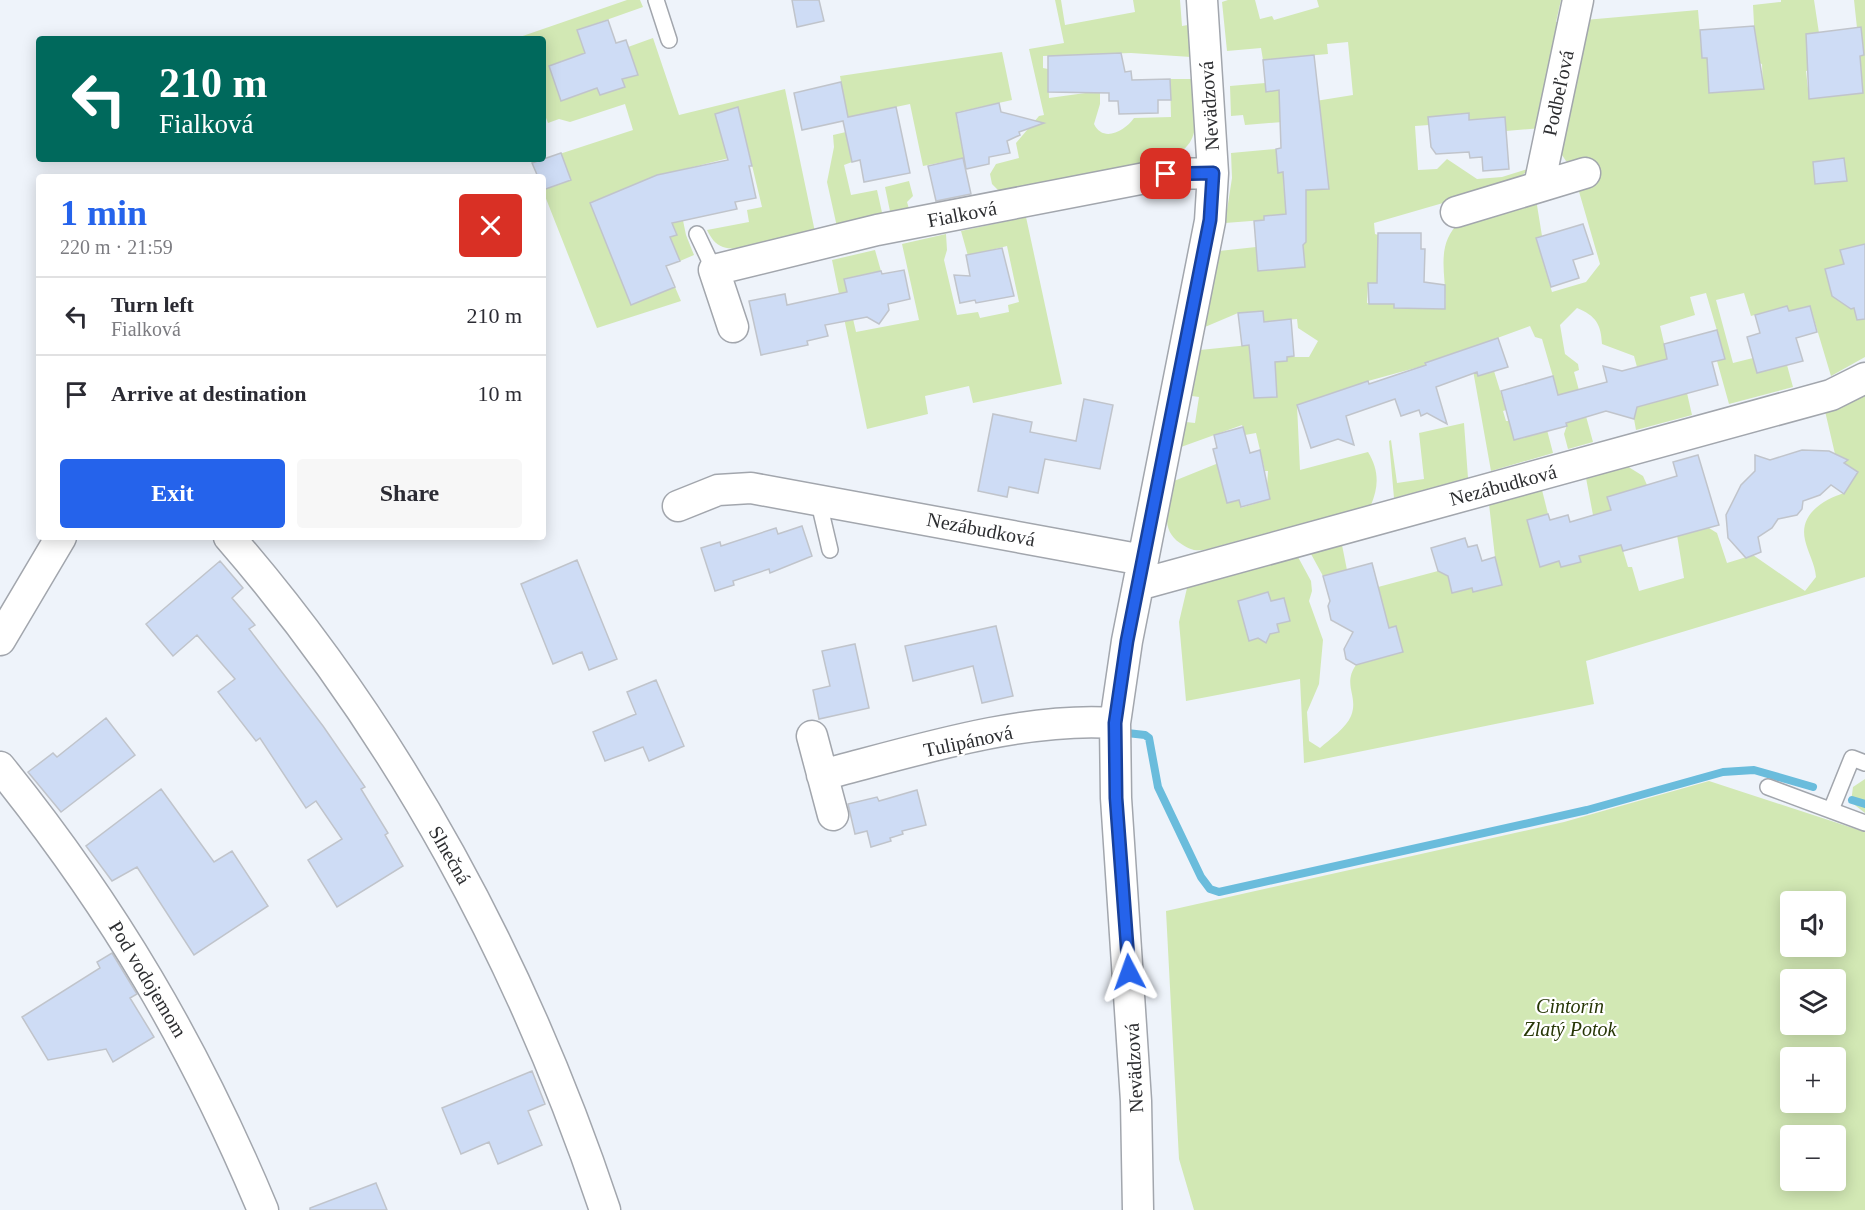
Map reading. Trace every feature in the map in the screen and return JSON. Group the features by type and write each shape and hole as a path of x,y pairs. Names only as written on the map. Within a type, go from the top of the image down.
{"street":[{"name":"Nevädzová","path":"1138,1210 1136,1101 1116,798 1115,723 1141,572 1210,220 1213,173 1202,0"},
{"name":"Podbeľová","path":"1539,186 1578,0"},
{"name":"Fialková","path":"714,270 877,230 1166,174 1213,173"},
{"path":"1456,212 1585,173"},
{"path":"714,270 733,327"},
{"name":"Nezábudková","path":"678,506 718,490 751,488 818,499 1141,572 1831,395 1865,378"},
{"path":"0,640 59,540"},
{"name":"Slnečná","path":"232,540 265,579 348,691 442,839 482,911 540,1036 567,1102 605,1210"},
{"name":"Tulipánová","path":"822,775 1004,732 1080,720 1115,723"},
{"path":"812,736 833,815"},
{"name":"Pod vodojemom","path":"0,767 69,854 146,971 196,1062 227,1125 263,1210"}],"lane":[{"path":"656,0 669,40"},
{"path":"697,234 714,270"},
{"path":"818,499 830,550"},
{"path":"1832,810 1852,758 1865,763"},
{"path":"1768,787 1865,823"}],"green space":[{"path":"627,0 640,0 643,7 578,30 585,53 549,66 561,101 597,88 600,95 624,87 622,79 638,75 628,47 653,38 679,115 785,89 815,232 768,244 732,249 723,247 714,240 707,230 749,222 747,210 762,207 749,153 673,172 686,235 694,255 680,261 670,237 677,234 660,194 647,180 591,202 631,304 675,287 681,301 597,328 546,199 546,174 537,174 532,163 546,162 546,158 633,130 625,104 570,122 559,119 548,123 546,118 546,36 523,36"},
{"path":"1055,0 1061,0 1065,25 1135,12 1133,0 1180,0 1182,26 1188,25 1191,57 1131,53 1043,56 1043,68 1048,69 1049,98 1100,91 1100,104 1094,124 1098,130 1108,134 1120,131 1134,118 1171,117 1170,79 1192,79 1195,116 1193,137 1187,146 1165,159 1001,193 992,184 990,174 996,164 1019,158 1016,143 1039,116 1044,115 1029,49 1064,43"},
{"path":"1255,0 1260,19 1272,16 1274,20 1319,7 1317,0 1561,0 1556,22 1564,22 1542,128 1506,131 1504,117 1469,120 1468,113 1428,117 1429,125 1415,126 1418,170 1437,169 1447,159 1477,179 1502,177 1531,168 1512,183 1374,223 1375,234 1378,235 1377,283 1368,283 1367,303 1394,304 1394,308 1445,309 1444,252 1452,231 1460,222 1536,199 1542,236 1536,238 1552,292 1586,282 1600,264 1571,164 1560,152 1585,20 1698,10 1702,58 1708,57 1709,93 1763,89 1762,64 1756,62 1753,5 1781,2 1781,0 1814,0 1819,33 1812,70 1806,71 1809,98 1863,93 1861,66 1854,56 1864,55 1861,28 1857,28 1854,0 1865,0 1865,244 1840,251 1844,264 1825,269 1832,294 1837,293 1844,304 1865,305 1865,357 1831,376 1810,306 1789,311 1787,306 1751,316 1744,293 1716,300 1733,363 1753,358 1757,373 1787,365 1793,387 1729,404 1717,361 1725,358 1706,293 1690,297 1695,315 1660,326 1672,377 1687,393 1692,415 1636,430 1634,419 1637,407 1647,404 1634,356 1602,344 1599,326 1589,314 1577,308 1560,325 1565,354 1578,364 1579,370 1574,372 1593,442 1568,449 1564,434 1567,425 1542,339 1535,337 1530,326 1470,348 1478,376 1494,371 1506,410 1503,411 1506,421 1509,421 1514,440 1534,435 1546,426 1553,453 1491,471 1469,348 1426,363 1426,365 1368,381 1297,405 1300,470 1368,452 1377,478 1371,505 1208,549 1193,550 1187,547 1173,537 1167,523 1168,506 1174,481 1221,462 1220,474 1227,503 1239,500 1241,508 1270,499 1267,488 1268,471 1265,471 1256,433 1245,435 1242,425 1181,447 1186,422 1195,423 1199,397 1192,396 1200,350 1249,345 1250,360 1287,361 1287,357 1309,357 1318,341 1298,328 1297,319 1264,322 1262,311 1238,313 1205,327 1219,251 1256,247 1259,271 1305,267 1303,245 1306,242 1306,212 1264,216 1264,220 1225,223 1232,178 1231,153 1276,149 1278,172 1283,172 1284,191 1321,119 1245,125 1243,115 1231,116 1230,86 1265,83 1266,91 1285,90 1303,103 1353,95 1348,42 1327,44 1328,54 1263,60 1261,48 1227,51 1222,2"},
{"path":"1002,52 1012,100 958,112 956,116 964,158 923,166 910,104 839,119 836,107 845,104 840,76"},
{"path":"846,132 852,162 844,165 851,195 877,190 883,217 837,227 827,182 834,147 833,135"},
{"path":"909,181 913,196 907,202 910,212 891,216 885,187"},
{"path":"1026,217 1062,384 973,403 969,386 925,396 928,414 867,429 832,260 875,250 881,271 844,279 856,332 919,320 902,244 946,234 947,250 944,260 957,315 978,312 980,318 1009,312 1008,305 1019,302 1007,246 968,256 961,231"},
{"path":"1865,395 1865,577 1586,661 1594,704 1304,763 1300,679 1186,701 1179,622 1187,588 1298,557 1311,581 1312,591 1309,601 1323,640 1319,684 1307,712 1309,741 1320,748 1342,729 1351,716 1353,702 1350,679 1356,665 1403,652 1389,628 1378,587 1438,571 1448,576 1453,593 1472,588 1473,592 1502,585 1495,557 1489,504 1542,490 1548,514 1528,520 1540,567 1559,561 1561,567 1581,562 1579,556 1592,552 1583,518 1593,515 1586,478 1627,466 1643,476 1647,485 1607,498 1628,567 1632,567 1639,591 1684,578 1677,535 1709,528 1717,533 1727,563 1753,555 1805,591 1816,577 1805,540 1806,523 1814,509 1844,493 1844,463 1847,460 1835,454 1825,411 1849,404"},
{"path":"1464,423 1468,478 1394,498 1389,441 1391,440 1397,483 1424,479 1419,433"},
{"path":"1342,545 1347,570 1323,576 1311,554"},
{"path":"1865,779 1865,813 1851,802 1853,787"},
{"name":"Cintorín Zlatý Potok","path":"1709,781 1865,832 1865,1210 1194,1210 1179,1159 1166,911 1564,822"}],"building":[{"path":"792,0 819,0 824,21 797,27"},
{"path":"608,20 616,43 626,40 638,75 622,79 625,87 600,95 597,88 561,101 549,66 585,53 577,30"},
{"path":"1754,26 1764,89 1709,93 1707,58 1702,58 1700,30"},
{"path":"1861,27 1864,55 1860,56 1863,93 1809,99 1806,34"},
{"path":"1121,53 1125,72 1131,71 1132,80 1170,79 1171,100 1158,100 1158,113 1119,114 1118,101 1109,101 1109,93 1048,92 1048,56"},
{"path":"1314,55 1329,189 1306,190 1306,242 1303,245 1305,267 1258,271 1254,221 1264,220 1264,216 1286,214 1283,172 1278,173 1276,149 1281,148 1279,90 1266,92 1263,60"},
{"path":"841,82 848,117 896,107 910,173 864,182 860,160 852,162 843,121 802,130 794,93"},
{"path":"999,103 1001,112 1044,123 1019,132 1020,135 1007,141 1010,153 989,157 989,164 966,169 956,113"},
{"path":"738,107 752,166 749,166 756,198 735,202 737,209 672,223 677,235 670,237 680,261 666,266 675,287 631,305 590,203 657,175 728,160 715,114"},
{"path":"1469,113 1469,120 1505,117 1509,169 1483,171 1482,157 1470,158 1469,152 1436,154 1431,147 1428,117"},
{"path":"561,153 571,180 546,189 546,174 537,174 532,163 546,162 546,158"},
{"path":"963,158 971,194 936,201 928,166"},
{"path":"1844,158 1847,181 1815,184 1813,162"},
{"path":"1583,224 1593,254 1573,260 1579,278 1551,287 1536,238"},
{"path":"1378,233 1421,233 1421,249 1425,249 1424,282 1445,285 1445,309 1394,308 1394,304 1369,304 1368,283 1377,283"},
{"path":"1865,244 1865,319 1857,320 1854,308 1851,309 1832,296 1825,269 1844,264 1840,250"},
{"path":"1002,248 1014,296 976,303 975,300 960,303 954,275 970,276 966,255"},
{"path":"904,270 910,299 888,304 889,310 879,324 867,317 825,325 828,336 807,341 808,345 761,355 749,301 785,294 787,305 847,292 844,279 881,271 882,274"},
{"path":"1787,306 1789,311 1810,306 1817,332 1796,338 1803,361 1757,373 1747,337 1760,333 1755,315"},
{"path":"1263,311 1264,322 1291,319 1294,356 1287,357 1287,361 1275,362 1277,397 1254,398 1249,345 1242,346 1238,313"},
{"path":"1717,330 1725,359 1712,362 1718,385 1637,407 1634,419 1606,411 1566,423 1567,426 1514,440 1501,391 1553,376 1558,395 1607,382 1603,366 1622,371 1667,359 1664,344"},
{"path":"1498,338 1508,367 1478,376 1477,372 1436,387 1447,424 1427,413 1421,416 1419,410 1401,416 1395,399 1346,416 1354,445 1338,439 1311,448 1297,405 1368,381 1369,384 1426,365 1425,363"},
{"path":"1084,399 1113,405 1100,469 1045,459 1038,493 1009,487 1007,497 978,491 993,414 1032,422 1030,432 1076,441"},
{"path":"1243,427 1250,453 1260,450 1270,499 1241,507 1239,500 1227,503 1213,449 1217,448 1214,435"},
{"path":"1802,450 1829,451 1848,460 1844,463 1858,472 1844,494 1831,485 1820,495 1803,501 1802,509 1797,515 1778,519 1772,528 1758,537 1761,552 1746,558 1728,538 1726,515 1741,485 1755,471 1755,455 1770,460"},
{"path":"1698,455 1719,525 1623,551 1621,545 1579,556 1581,562 1561,567 1559,561 1540,567 1527,520 1548,514 1550,520 1568,515 1570,522 1611,510 1607,497 1677,476 1673,462"},
{"path":"802,526 812,556 770,573 769,569 733,581 734,585 715,591 701,548 720,542 721,546 776,528 778,534"},
{"path":"1465,538 1468,547 1477,545 1482,561 1495,557 1502,585 1473,592 1472,588 1452,593 1448,576 1438,571 1431,548"},
{"path":"577,560 617,659 589,670 582,652 553,664 521,584"},
{"path":"220,561 243,588 232,598 255,625 249,629 323,726 365,787 361,789 388,833 385,835 403,866 337,907 308,860 342,839 316,801 306,808 260,738 256,741 218,692 235,679 197,635 173,656 146,624"},
{"path":"1372,563 1389,628 1396,626 1403,652 1356,665 1346,659 1344,649 1353,632 1331,620 1328,606 1330,601 1323,576"},
{"path":"1268,592 1271,601 1284,598 1290,621 1277,624 1279,632 1270,634 1266,643 1258,638 1249,641 1238,601"},
{"path":"996,626 1013,696 982,703 973,666 913,681 905,646"},
{"path":"855,644 869,708 819,719 813,690 830,686 822,651"},
{"path":"656,680 684,746 649,761 643,747 605,761 593,732 636,714 627,692"},
{"path":"106,718 135,755 61,812 28,772 53,753 57,757"},
{"path":"161,789 214,862 232,851 268,906 194,955 137,867 112,881 86,846"},
{"path":"917,790 926,825 902,831 903,834 890,838 891,841 871,847 867,831 855,834 848,804 877,797 879,801"},
{"path":"112,953 137,994 130,998 154,1037 113,1062 106,1049 48,1060 22,1017 100,968 97,962"},
{"path":"532,1071 545,1104 528,1111 542,1145 498,1164 489,1142 461,1154 442,1108"},
{"path":"376,1183 387,1210 310,1210 310,1208"}],"waterway":[{"path":"1127,733 1145,735 1149,738 1158,787 1201,877 1210,889 1219,892 1587,810 1723,772 1754,770 1813,787"},
{"path":"1852,800 1865,804"}],"route":[{"path":"1129,972 1116,798 1114,754 1116,711 1127,641 1210,220 1213,173 1166,174"}]}
